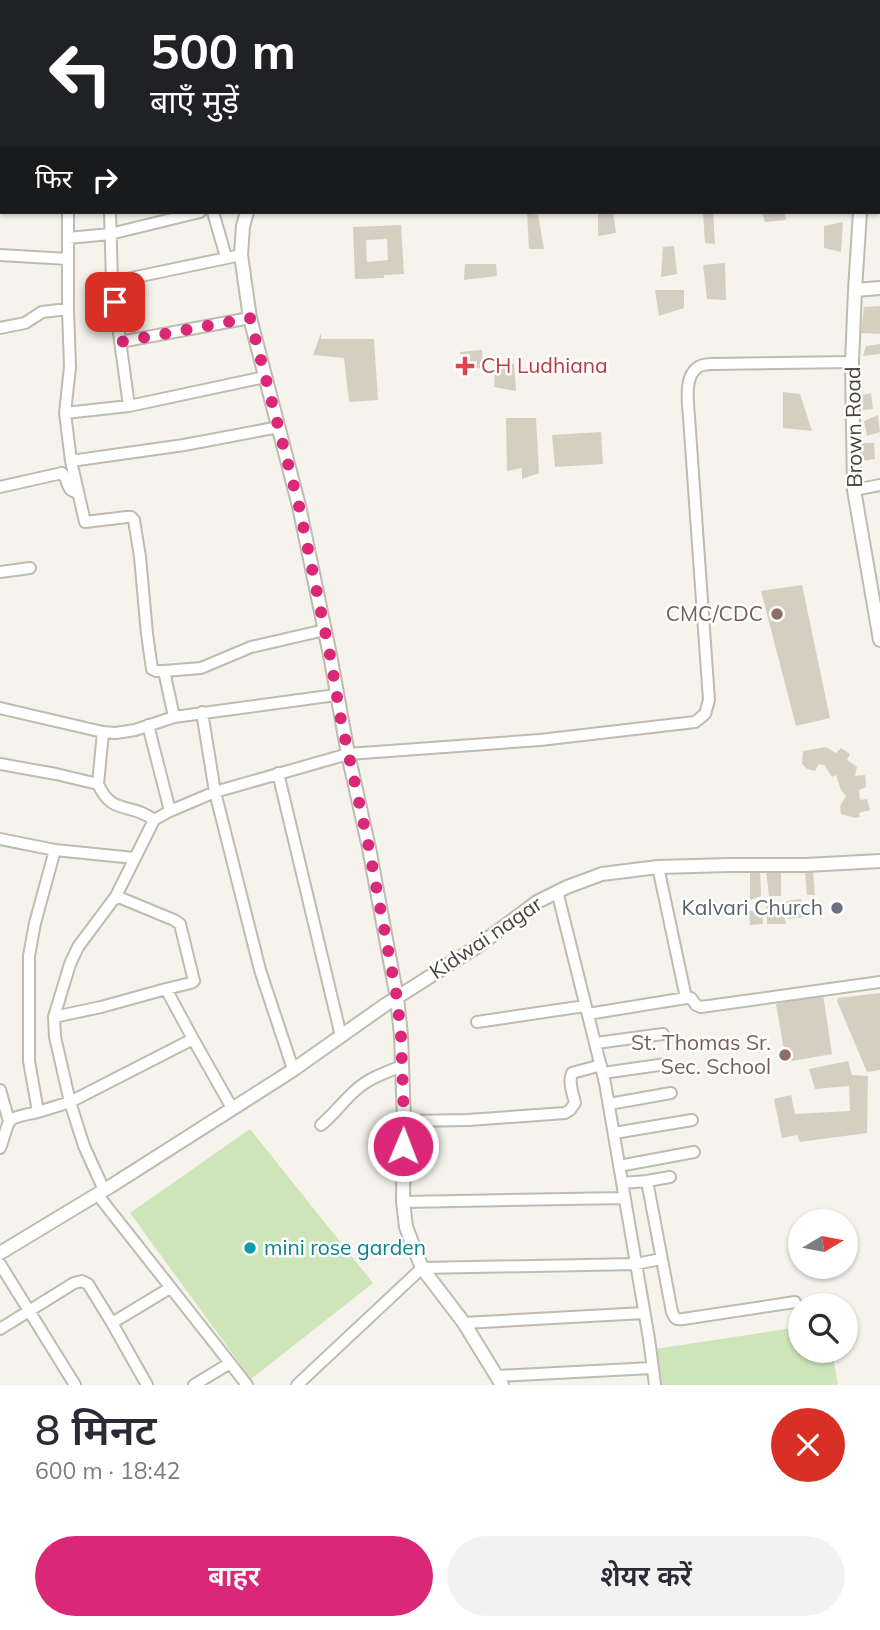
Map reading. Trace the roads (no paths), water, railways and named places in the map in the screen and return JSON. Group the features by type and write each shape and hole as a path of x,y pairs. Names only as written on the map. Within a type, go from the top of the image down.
{"street":[{"path":"68,214 70,375 65,413 71,461 85,522 127,517 134,520 141,557 153,670 201,668 251,647 325,630"},
{"path":"110,214 112,282 129,406"},
{"path":"68,238 110,234 192,214"},
{"path":"214,214 226,257"},
{"path":"246,214 241,255 250,318 299,506 397,998 402,1066 403,1202 406,1227 422,1268 464,1323 500,1380 653,1368"},
{"name":"Brown Road","path":"860,214 852,362 854,490 880,640"},
{"path":"0,255 68,259"},
{"path":"112,282 241,255"},
{"path":"855,290 880,288"},
{"path":"0,328 24,323 42,312 68,309"},
{"path":"120,342 250,318"},
{"path":"247,1385 170,1288 100,1192 70,1102 55,1037 54,1017 69,964 78,947 116,896 154,820 215,792 348,754 540,740 687,724 701,718 709,700 688,417 690,377 701,365 713,363 852,362"},
{"path":"65,413 129,406 265,377"},
{"path":"71,461 184,445 279,427"},
{"path":"0,487 62,473 68,487 73,492 78,492"},
{"path":"854,490 880,485"},
{"path":"0,572 30,568"},
{"path":"164,671 174,717"},
{"path":"0,708 116,733 202,712 336,695"},
{"path":"202,712 215,792 260,970 293,1069"},
{"path":"148,725 170,811"},
{"path":"103,732 98,784 104,796 117,806 143,812 154,820"},
{"path":"0,764 98,784"},
{"path":"278,773 341,1036"},
{"path":"2,843 134,858"},
{"path":"38,1112 29,1061 29,956 40,901 55,849"},
{"name":"Kidwai nagar","path":"0,1253 293,1069 557,891 595,876 658,867 880,861"},
{"path":"658,867 686,998"},
{"path":"557,891 609,1104 655,1385"},
{"path":"54,1017 194,981 180,924 116,896"},
{"path":"477,1022 686,998 691,998 701,1007 880,982"},
{"path":"166,989 232,1108"},
{"path":"596,1043 663,1034"},
{"path":"0,1148 9,1121 14,1117 70,1102 193,1039"},
{"path":"404,1121 468,1120 565,1113 575,1103 570,1082 572,1073 666,1064"},
{"path":"321,1125 358,1087 402,1066"},
{"path":"0,1090 9,1121"},
{"path":"609,1104 671,1093"},
{"path":"614,1133 691,1120"},
{"path":"619,1167 694,1152"},
{"path":"622,1183 670,1177"},
{"path":"647,1181 672,1312 677,1320 788,1303"},
{"path":"403,1202 625,1198"},
{"path":"297,1385 422,1268 636,1264 661,1259"},
{"path":"0,1264 75,1385"},
{"path":"0,1329 74,1283 82,1281 88,1284 147,1385"},
{"path":"112,1323 170,1288"},
{"path":"464,1323 644,1313"},
{"path":"194,1385 230,1363"}],"place":[{"name":"CH Ludhiana","path":"465,366"},
{"name":"CMC/CDC","path":"777,614"},
{"name":"Kalvari Church","path":"837,908"},
{"name":"St. Thomas Sr. Sec. School","path":"785,1055"},
{"name":"mini rose garden","path":"250,1248"}]}
